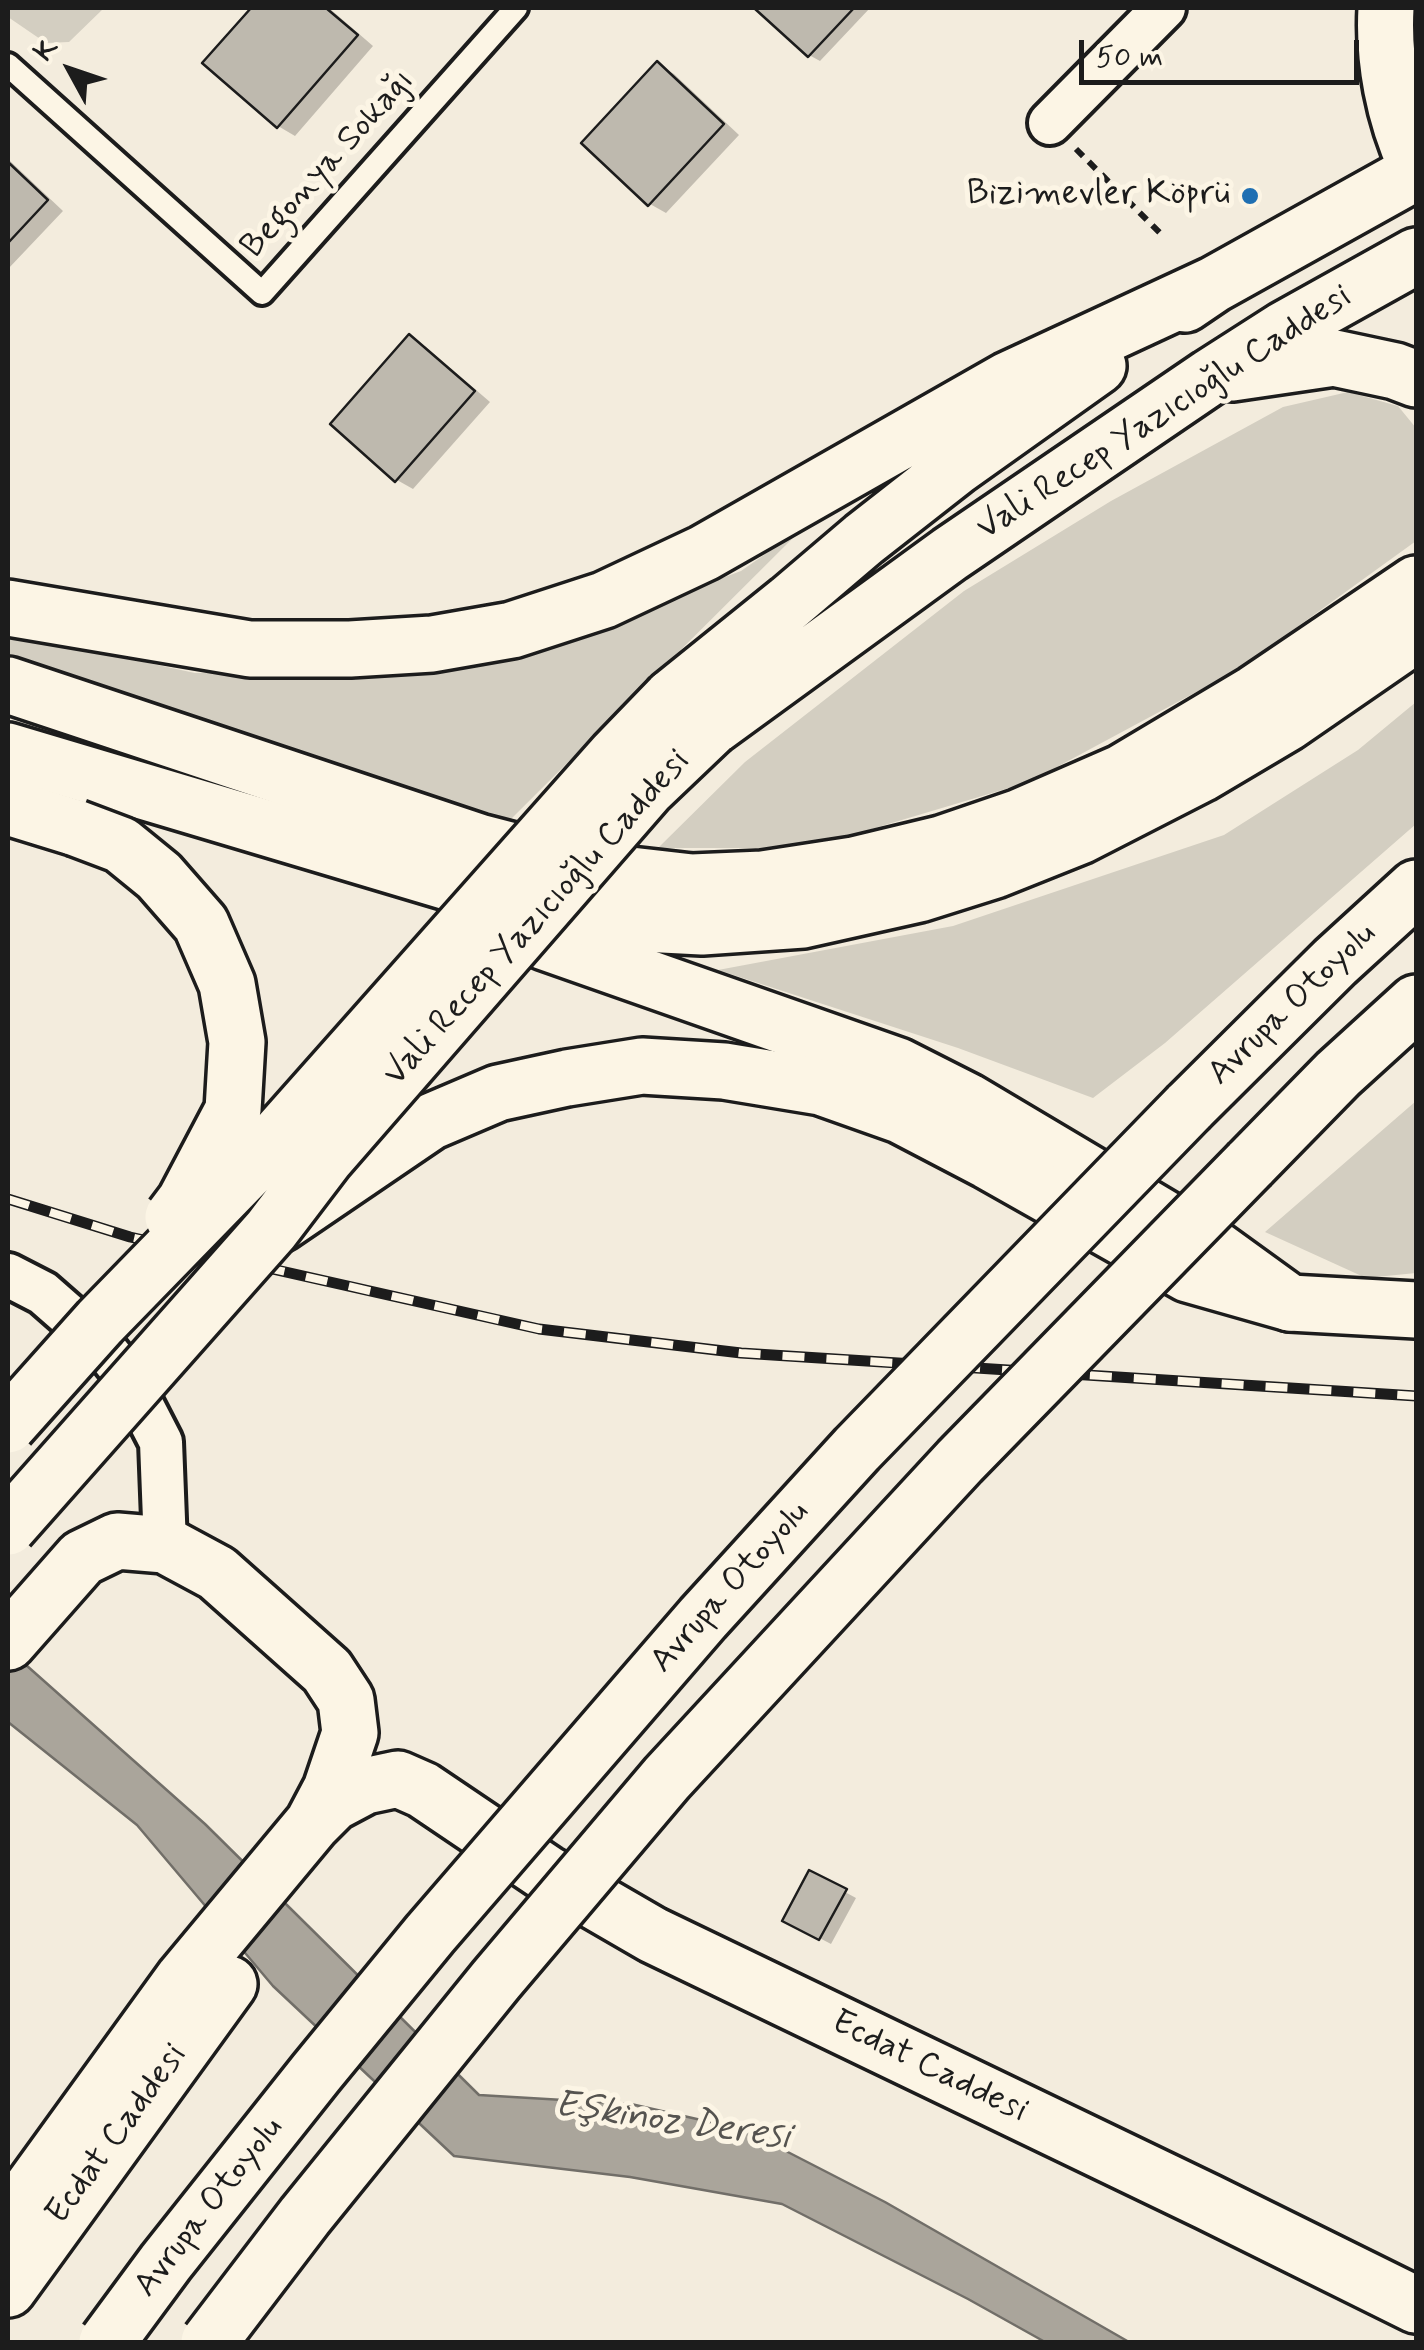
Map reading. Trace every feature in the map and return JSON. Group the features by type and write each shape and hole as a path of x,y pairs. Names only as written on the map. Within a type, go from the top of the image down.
{"main road":[{"path":"1386,8 1387,59 1402,177"},
{"name":"Vali Recep Yazıcıoğlu Caddesi","path":"8,1527 271,1230 325,1158 635,803 691,713 790,602 956,468 1213,284 1402,177"},
{"name":"Vali Recep Yazıcıoğlu Caddesi","path":"8,1425 100,1322 246,1172 603,770 964,544 1285,329 1416,256"},
{"path":"8,608 250,649 432,644 512,630 604,600 704,553 1008,380 1213,284"},
{"path":"1210,377 1334,358 1395,370 1416,379"},
{"path":"8,685 444,831 587,870 692,882 763,879 854,865 941,844 1020,817 1122,774 1255,693 1416,584"},
{"path":"8,751 471,889 604,922 702,927 803,920 919,894 995,870 1080,836 1201,774 1287,722 1416,634"},
{"path":"8,806 122,845 159,876 201,924 226,984 238,1042 233,1110 185,1201 100,1322"},
{"name":"Avrupa Otoyolu","path":"107,2342 316,2072 608,1726 857,1449 1189,1107 1334,962 1416,888"},
{"path":"471,889 512,924 546,942 898,1066 967,1101 1214,1248 1290,1304"},
{"path":"210,2342 305,2216 460,2024 666,1778 960,1461 1338,1074 1416,1003"},
{"path":"271,1230 430,1122 498,1093 642,1066 724,1071 821,1087 900,1114 1188,1274 1290,1304 1416,1310"},
{"path":"8,1642 82,1558 116,1541 164,1544 217,1573 327,1670 346,1700 350,1732 307,1850"},
{"name":"Ecdat Caddesi","path":"15,2193 199,1990 307,1850 334,1802 366,1786 398,1779 423,1790 546,1873 653,1934 1416,2306"},
{"name":"Ecdat Caddesi","path":"8,2289 199,1990"}],"street":[{"path":"1050,123 1164,8"},
{"path":"8,1276 43,1294 100,1343 128,1378 161,1442 164,1544"}],"lane":[{"name":"Begonya Sokağı","path":"8,66 262,292 516,8"}],"path":[{"path":"1050,123 1161,234"}],"shaded area":[{"path":"8,8 104,8 69,42 46,43 8,17"},
{"path":"1348,392 1398,406 1416,428 1416,541 1239,669 1029,782 808,848 658,848 745,762 964,591 1111,501 1283,407"},
{"path":"804,527 508,822 8,654 8,633 195,673 356,671 550,642 741,571"},
{"path":"1416,702 1416,824 1165,1043 1093,1098 958,1048 718,970 953,926 1224,835 1358,750"},
{"path":"1416,1101 1416,1273 1366,1278 1265,1232"}],"water":[{"name":"Eşkinoz Deresi","path":"8,1649 205,1824 479,2095 631,2104 745,2130 885,2202 1129,2342 1045,2342 782,2204 630,2177 454,2156 273,1986 137,1825 8,1722"}],"building":[{"path":"251,8 326,8 358,35 277,128 202,63"},
{"path":"754,8 854,8 808,57"},
{"path":"657,61 724,124 648,206 581,143"},
{"path":"8,162 48,200 8,243"},
{"path":"409,334 475,391 395,482 330,424"},
{"path":"809,1870 847,1889 819,1940 782,1921"}],"railway":[{"path":"8,1199 130,1237 539,1329 741,1353 1416,1396"}],"place":[{"name":"Bizimevler Köprü","path":"1250,196"}]}
